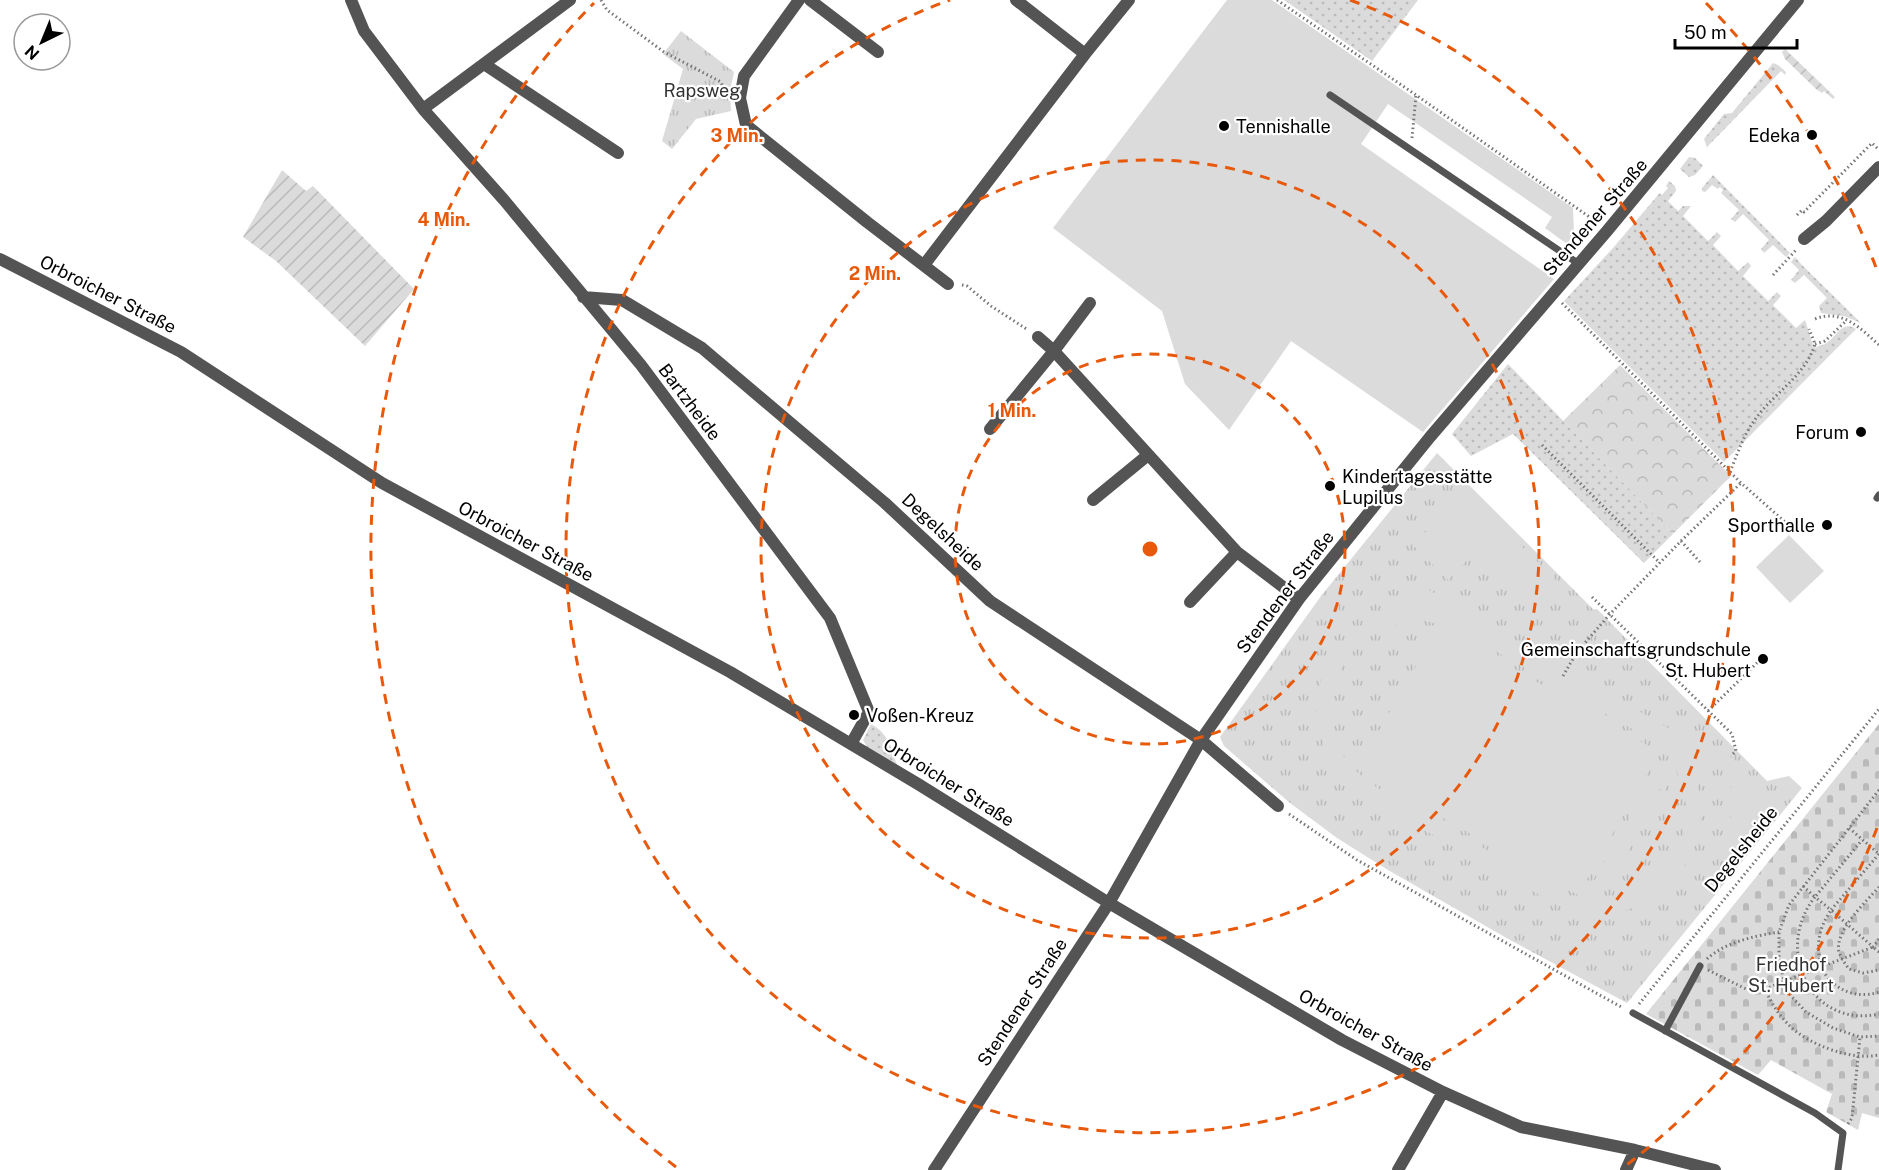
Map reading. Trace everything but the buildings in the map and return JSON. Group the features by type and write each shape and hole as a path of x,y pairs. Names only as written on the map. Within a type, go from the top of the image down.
{"street":[{"name":"Bartzheide","path":"351,0 364,31 423,110 504,200 641,365 830,618 869,712 851,744"},
{"path":"423,110 570,0"},
{"path":"799,0 744,76 740,98 746,125 948,284"},
{"path":"810,0 878,52"},
{"path":"1016,0 1085,54"},
{"path":"924,266 1085,54 1129,0"},
{"name":"Stendener Straße","path":"934,1170 1109,903 1201,740 1299,599 1423,446 1607,231 1798,0"},
{"path":"484,64 618,153"},
{"path":"1804,239 1826,221 1879,167"},
{"name":"Orbroicher Straße","path":"0,259 181,352 382,483 730,672 918,784 1109,903 1342,1040 1443,1092 1521,1127 1635,1150 1715,1170"},
{"name":"Degelsheide","path":"583,297 622,300 702,348 885,503 990,601 1201,740 1278,806"},
{"path":"990,429 1054,351 1089,303"},
{"path":"1038,337 1054,351 1236,552 1299,599"},
{"path":"1093,500 1148,455"},
{"path":"1190,602 1236,552"},
{"path":"1398,1170 1443,1092"},
{"path":"1626,1170 1635,1150"}],"lane":[{"path":"1330,95 1579,264"},
{"path":"1665,1031 1700,966"},
{"path":"1633,1013 1815,1113 1843,1133 1838,1170"}],"path":[{"path":"601,0 607,9 664,52 721,82 726,97 740,98"},
{"path":"1277,0 1416,95 1607,231"},
{"path":"1410,149 1416,95"},
{"path":"1797,215 1802,210 1804,212 1872,143 1879,150"},
{"path":"1773,275 1793,255 1804,239"},
{"path":"948,284 967,286 991,306 1038,337"},
{"path":"1553,293 1741,483 1793,529"},
{"path":"1815,319 1823,316 1856,323 1879,345"},
{"path":"1815,344 1825,341 1846,320"},
{"path":"1730,472 1754,419 1809,361 1815,344 1809,329"},
{"path":"1542,445 1660,563"},
{"path":"1563,676 1577,652 1610,614 1741,483"},
{"path":"1681,541 1700,562"},
{"path":"1592,597 1732,734 1736,751 1731,756"},
{"path":"1708,711 1766,654"},
{"name":"Degelsheide","path":"1633,1013 1879,709"},
{"path":"1879,790 1789,905 1779,932 1779,958 1784,981 1792,997 1806,1012 1833,1028 1860,1037 1879,1036"},
{"path":"1278,806 1357,860 1633,1013"},
{"path":"1849,828 1879,854 1822,923 1818,954 1827,978 1845,992 1872,995 1879,992"},
{"path":"1862,840 1801,917 1796,946 1797,957 1804,982 1814,995 1827,1005 1844,1014 1860,1017 1879,1014"},
{"path":"1803,886 1879,952"},
{"path":"1879,888 1847,925 1840,940 1839,953 1849,969 1863,973 1879,970"},
{"path":"1779,932 1761,935 1715,951 1700,966 1746,989 1765,989 1873,947 1879,939"},
{"path":"1765,989 1786,1023 1795,1032 1813,1043 1845,1054 1879,1055"},
{"path":"1852,1118 1860,1037"}],"green space":[{"path":"1227,0 1272,0 1573,208 1574,234 1567,244 1545,228 1552,217 1388,104 1361,144 1554,279 1423,432 1291,341 1229,430 1185,384 1162,311 1053,228"},
{"path":"1284,0 1418,0 1372,61"},
{"name":"Rapsweg","path":"681,31 734,72 730,91 731,111 696,119 672,149 662,141 683,69 663,54"},
{"path":"1785,49 1835,97 1833,99 1824,91 1822,93 1816,89 1785,59 1782,52"},
{"path":"1773,63 1786,72 1785,75 1781,71 1707,147 1704,139 1724,114 1732,113"},
{"path":"1689,157 1695,158 1703,166 1695,175 1689,177 1680,169"},
{"path":"282,170 306,191 313,186 414,289 365,346 276,261 243,237"},
{"path":"1713,175 1790,253 1786,257 1773,245 1764,253 1761,249 1769,240 1743,214 1735,222 1731,219 1739,210 1721,193 1723,190 1720,187 1718,189 1712,185 1705,192 1702,191"},
{"path":"1669,181 1675,186 1676,191 1668,201 1678,211 1683,206 1691,206 1683,216 1708,241 1717,232 1721,236 1713,245 1738,271 1748,262 1751,266 1743,276 1768,301 1777,292 1781,296 1773,305 1796,328 1805,320 1815,348 1828,342 1844,327 1856,329 1724,462 1564,301 1658,195 1660,193 1662,195 1668,188 1666,186"},
{"path":"1795,257 1861,323 1844,316 1821,313 1819,306 1827,298 1804,275 1795,283 1791,280 1799,270 1791,262"},
{"path":"1508,364 1673,534 1644,563 1513,434 1471,456 1452,434"},
{"path":"1620,365 1731,476 1673,534 1563,421"},
{"path":"1437,453 1594,610 1597,609 1767,781 1789,776 1802,788 1627,1003 1510,940 1337,838 1290,803 1224,746 1220,737 1321,596"},
{"path":"1464,490 1561,585 1532,614 1436,519"},
{"path":"1435,522 1470,557 1448,580 1413,545"},
{"path":"1789,535 1824,571 1790,603 1756,567"},
{"path":"1413,581 1710,752 1696,776 1700,813 1698,836 1682,870 1669,885 1654,897 1619,912 1600,915 1573,911 1559,906 1364,796 1345,778 1331,759 1322,739 1317,717 1318,695 1324,674 1335,653 1352,633 1368,621 1396,609","holes":["1425,621 1455,628 1648,738 1668,756 1682,786 1686,815 1683,839 1672,860 1657,877 1638,889 1615,897 1591,899 1566,895 1379,789 1347,762 1334,733 1331,716 1336,682 1353,652 1365,640 1396,625"]},
{"path":"1439,626 1659,752 1578,895 1357,769"},
{"path":"871,724 885,736 897,765 868,749 863,740"},
{"name":"Friedhof St. Hubert","path":"1879,724 1879,1118 1862,1113 1858,1130 1826,1112 1832,1094 1771,1060 1758,1075 1646,1014"},
{"path":"1731,756 1777,803 1731,855"},
{"path":"1660,764 1674,772 1664,792 1649,782"},
{"path":"1649,784 1663,792 1606,888 1594,881"}],"place":[{"name":"Tennishalle","path":"1224,126"},
{"name":"Edeka","path":"1812,135"},
{"name":"Forum","path":"1861,432"},
{"name":"Kindertagesstätte Lupilus","path":"1330,486"},
{"name":"Sporthalle","path":"1827,525"},
{"name":"Gemeinschaftsgrundschule St. Hubert","path":"1763,659"},
{"name":"Voßen-Kreuz","path":"854,715"}]}
